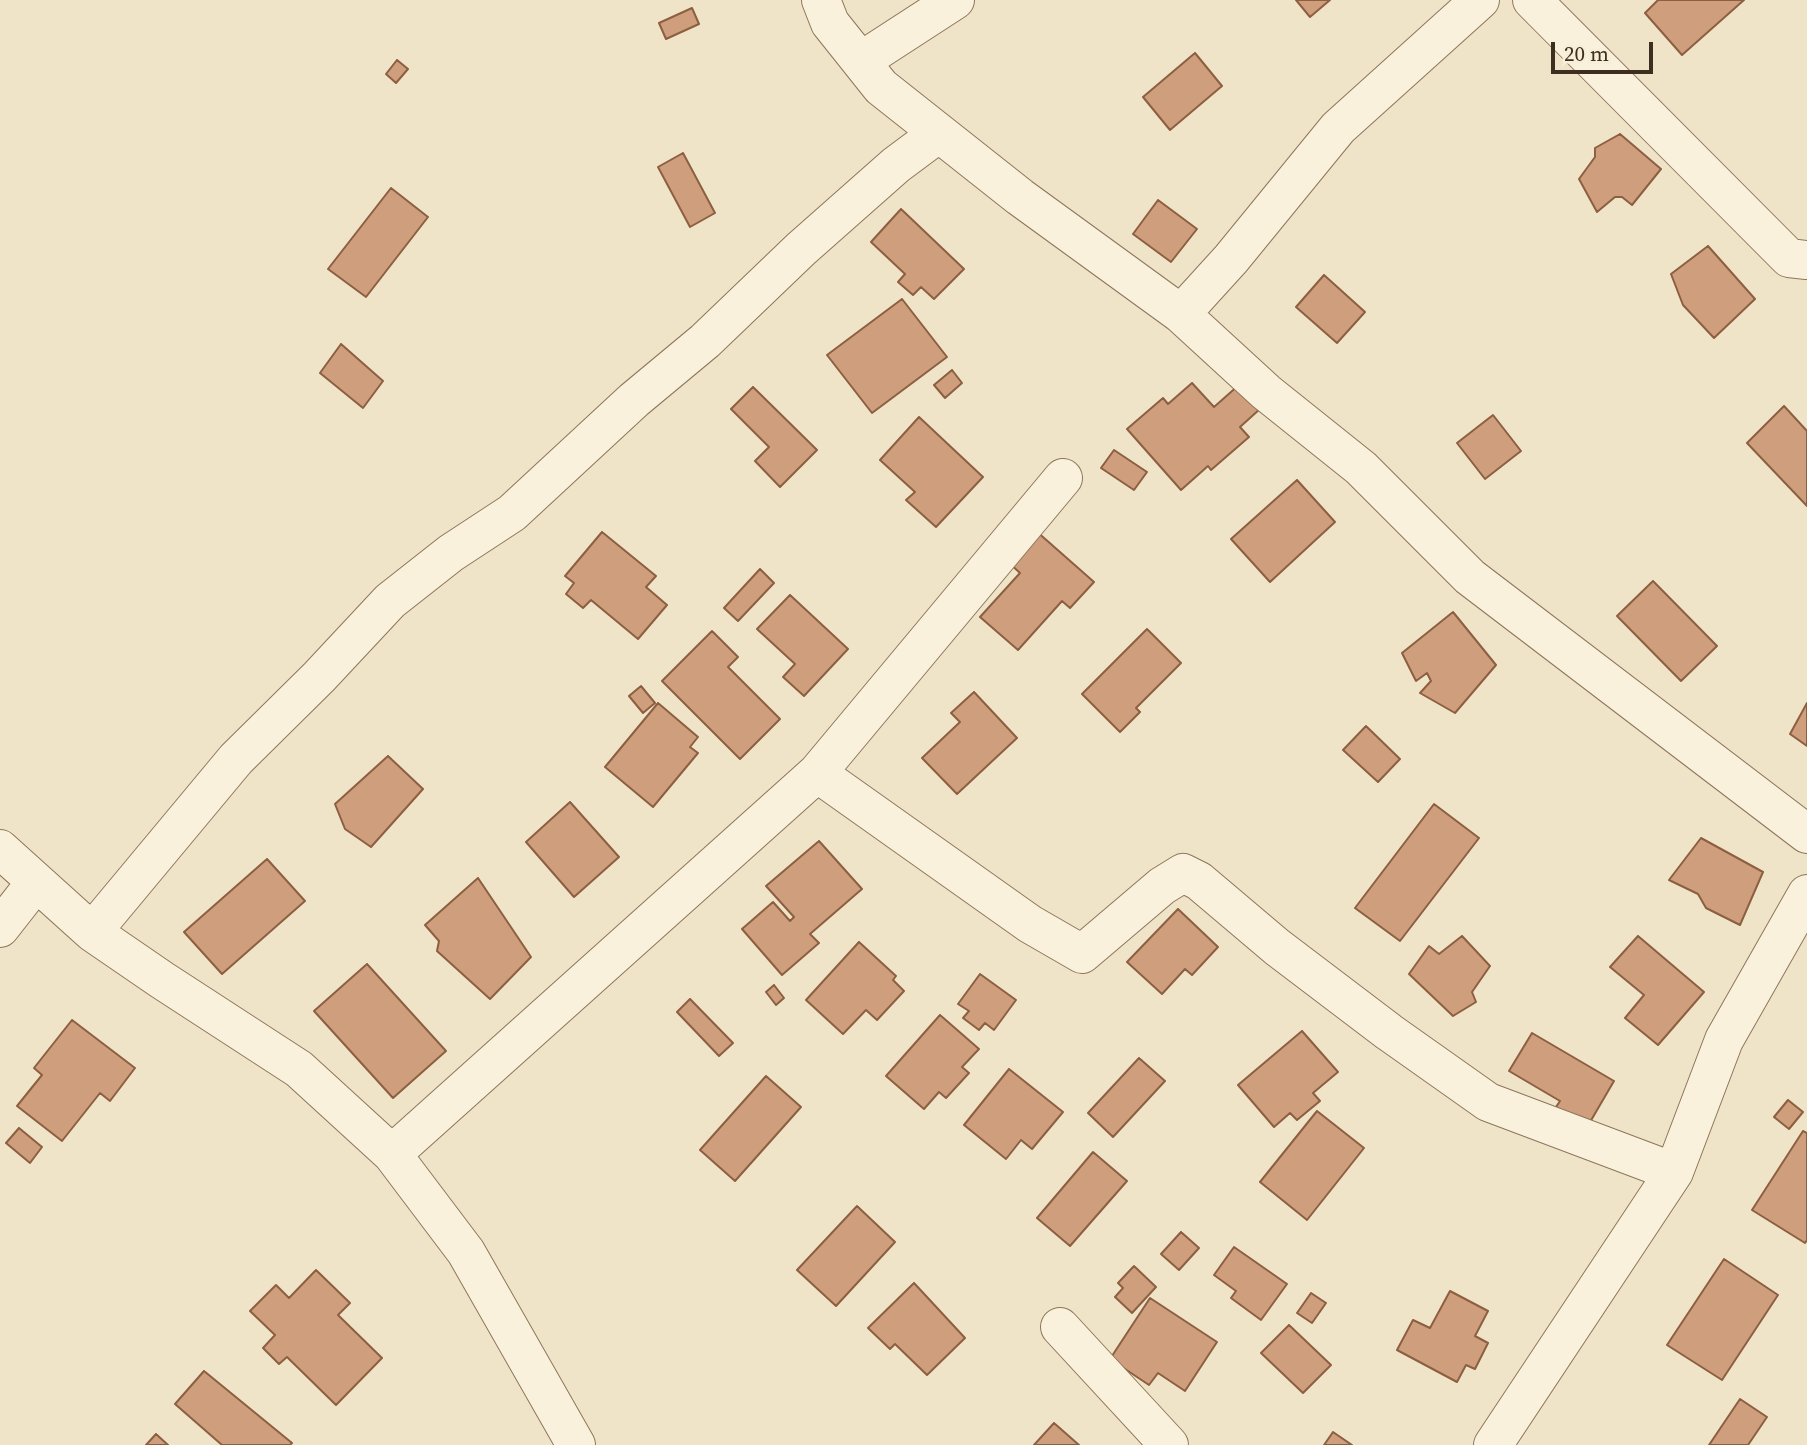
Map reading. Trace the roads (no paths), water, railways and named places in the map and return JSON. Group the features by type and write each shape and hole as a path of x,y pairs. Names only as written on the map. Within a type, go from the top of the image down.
{"street":[{"path":"821,0 830,23 881,87 1020,197 1181,314 1266,392 1360,468 1470,577 1807,834"},
{"path":"860,61 955,0"},
{"path":"1181,314 1231,259 1338,128 1480,0"},
{"path":"1532,0 1789,258 1807,260"},
{"path":"92,932 236,759 319,677 390,601 451,554 512,513 634,400 705,341 801,249 886,173 939,133"},
{"path":"392,1154 817,773 1063,478"},
{"path":"817,773 1030,924 1082,954 1162,886 1183,873 1199,881 1276,947 1389,1032 1488,1102 1674,1172"},
{"path":"0,849 92,932 299,1069 392,1154 466,1252 576,1445"},
{"path":"0,928 36,882"},
{"path":"1493,1445 1674,1172 1724,1040 1801,916"},
{"path":"1060,1327 1169,1445"}]}
